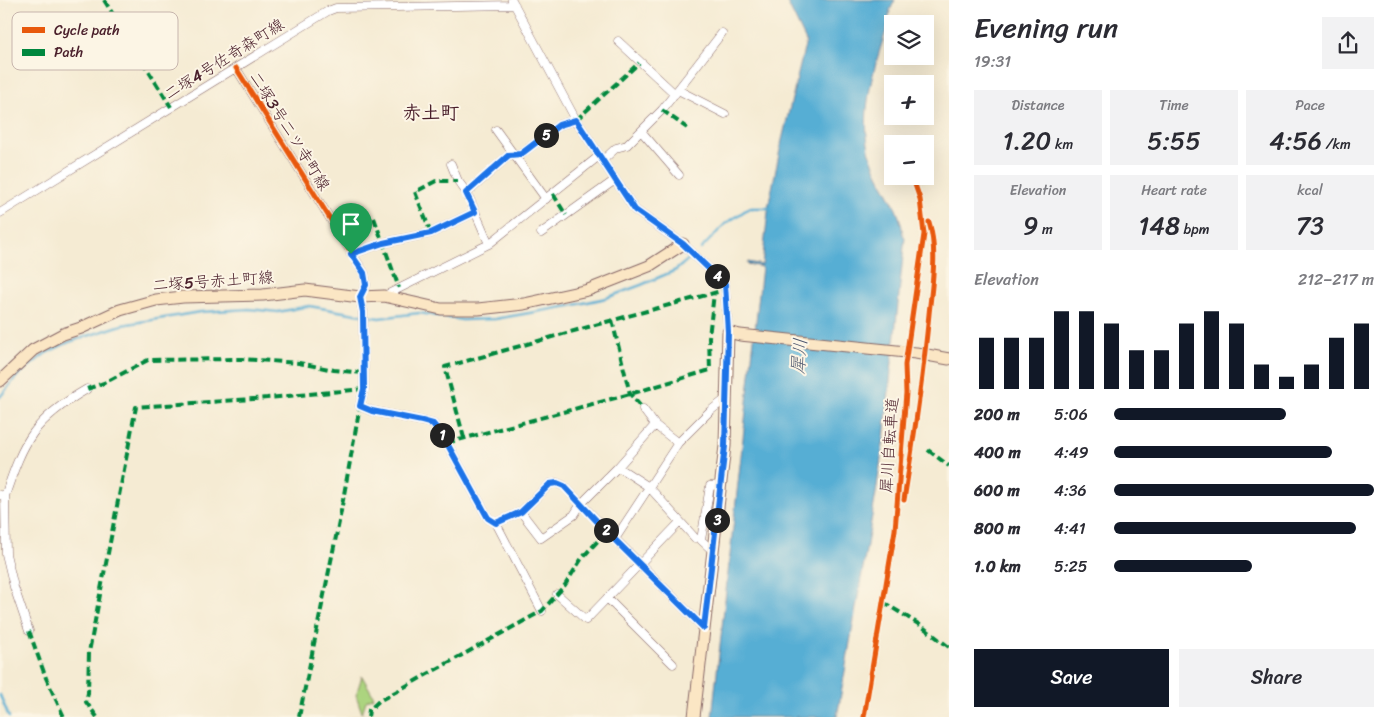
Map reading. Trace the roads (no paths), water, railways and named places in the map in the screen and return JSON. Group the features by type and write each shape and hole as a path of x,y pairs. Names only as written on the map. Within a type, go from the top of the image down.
{"street":[{"path":"328,11 333,0"},
{"path":"514,2 576,120 635,210 683,244 725,284 728,332 725,446 694,717"},
{"name":"二塚4号佐奇森町線","path":"0,213 328,11 336,8 514,2"},
{"path":"384,296 489,244 600,159 616,148 627,145 662,110 722,33"},
{"path":"618,41 676,92 725,114"},
{"name":"二塚3号二ツ寺町線","path":"236,68 364,273 366,285 360,297 363,312 364,389 360,406 372,411 433,424 443,436 488,518 496,523"},
{"path":"466,193 509,155 521,154 559,125 576,120"},
{"path":"496,130 546,199"},
{"path":"641,131 679,175"},
{"path":"451,164 489,244"},
{"path":"542,233 615,180"},
{"path":"351,254 383,243 431,233 475,212"},
{"name":"二塚5号赤土町線","path":"0,381 33,350 63,334 120,310 156,300 305,290 360,297 384,296 441,309 478,309 524,304 588,290 650,266 683,244"},
{"path":"728,332 740,335 916,353 949,359"},
{"path":"29,631 14,587 6,554 2,496 28,437 58,407 87,389"},
{"path":"615,539 678,443 710,411 727,398"},
{"path":"643,409 655,425 678,443"},
{"path":"521,512 541,538 574,515 655,425"},
{"path":"618,467 649,487 695,538"},
{"path":"542,611 496,523 521,512 550,484 557,483 564,486 704,628"},
{"path":"557,594 586,620 680,522"},
{"path":"607,598 673,664"}],"water":[{"name":"犀川","path":"786,0 895,0 889,15 884,15 884,38 873,76 867,113 869,150 875,168 896,209 905,237 884,438 837,717 712,717 762,267 747,264 748,262 762,265 769,203 806,41"}],"waterway":[{"path":"701,249 725,224 749,208 772,208"},
{"path":"0,397 18,375 46,353 69,342 122,325 200,312 249,309 278,312 309,306 379,318 419,313 462,320 495,319 606,298 676,270 691,257"},
{"path":"0,695 9,717"}],"district":[{"name":"赤土町","path":"431,112"}]}
